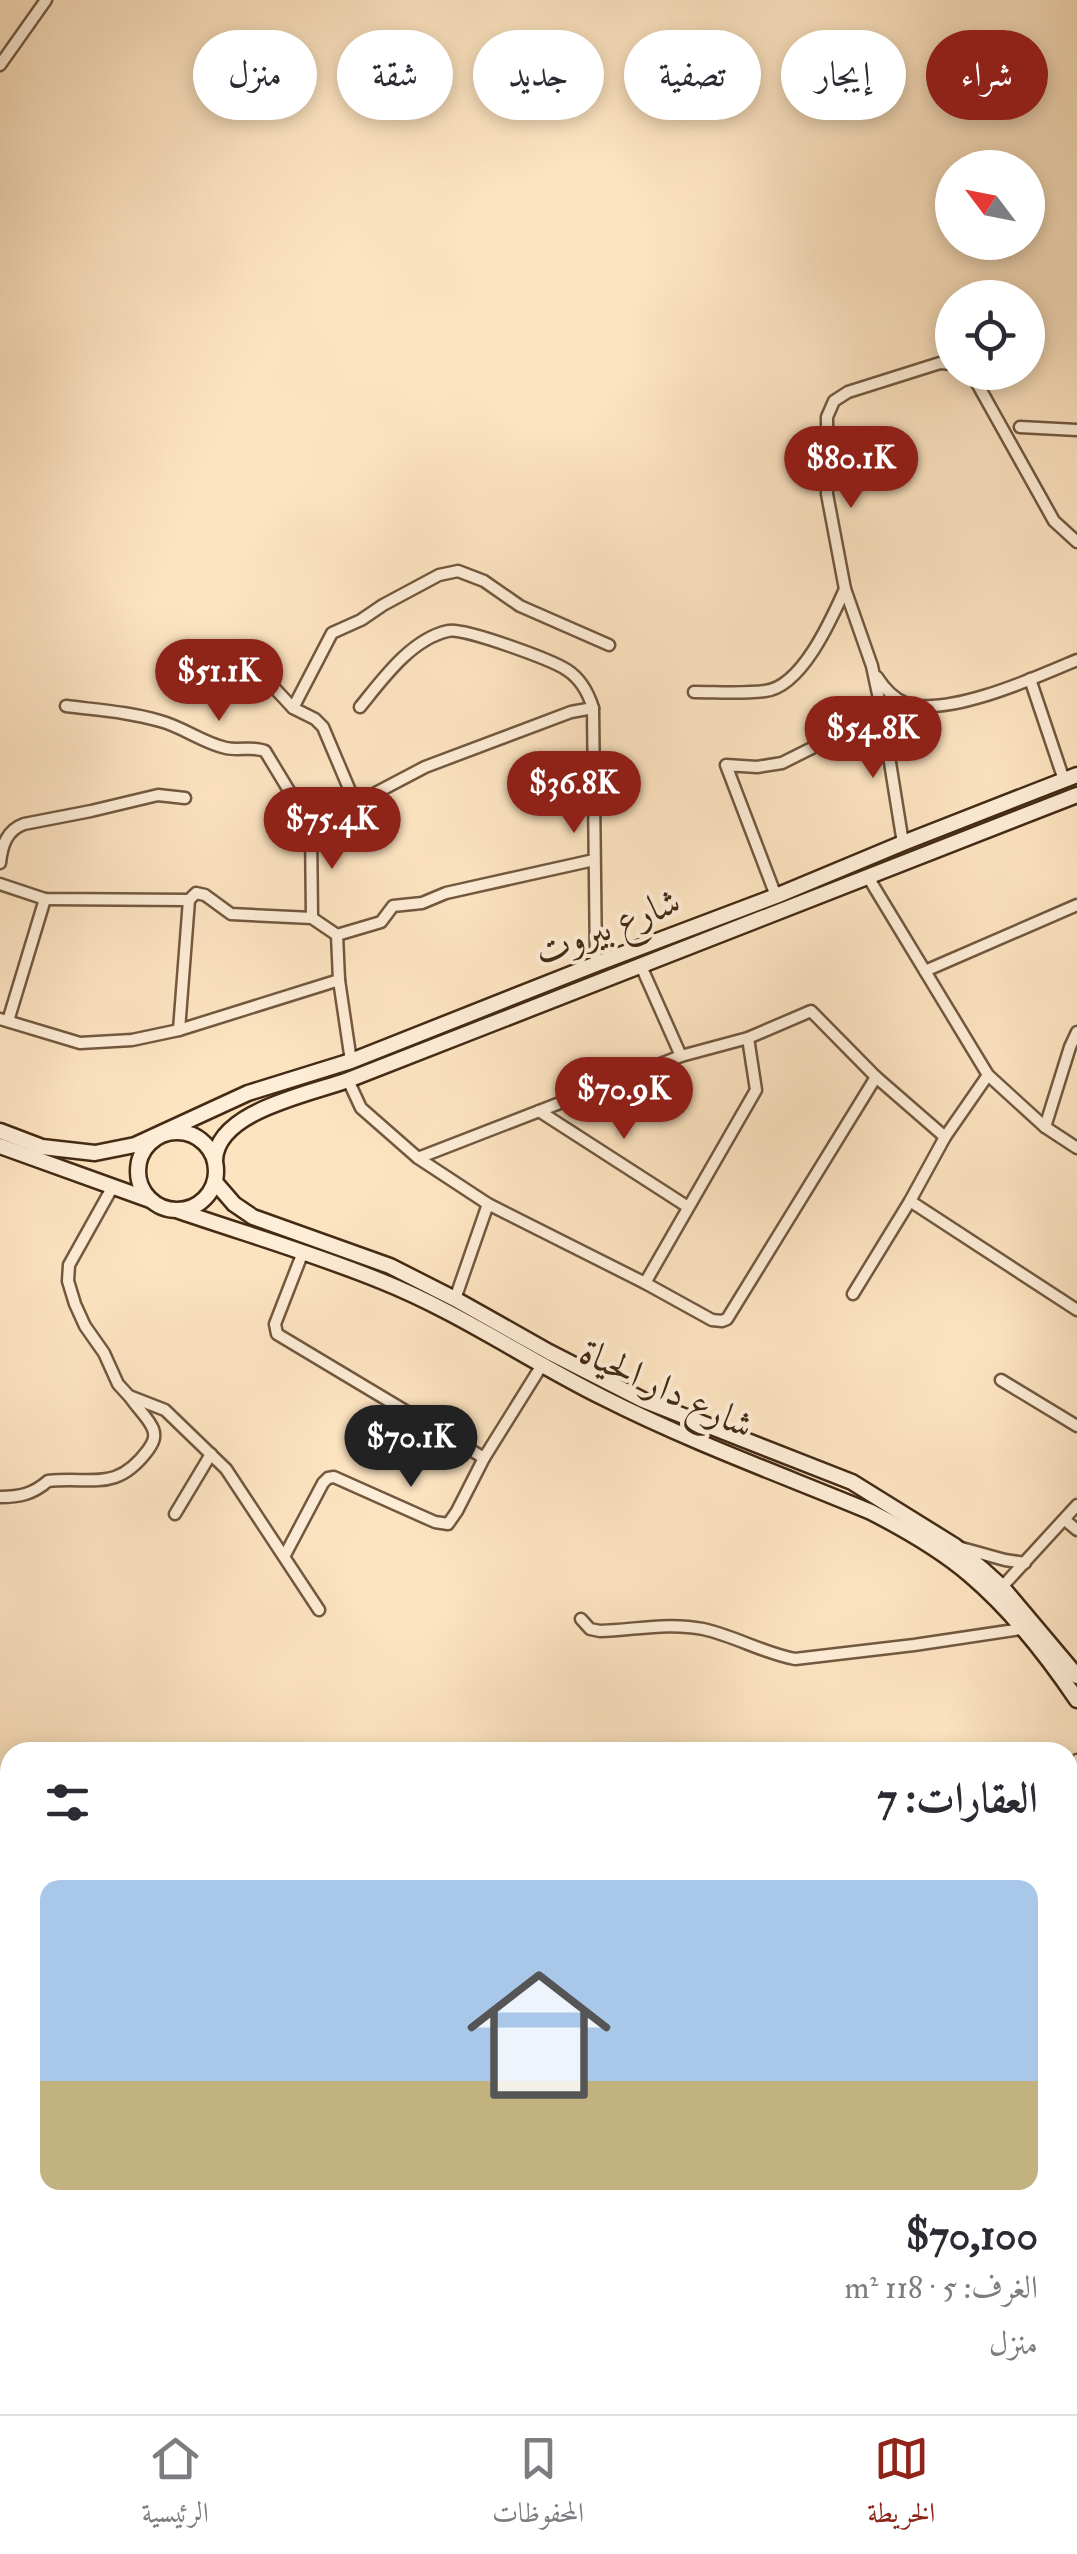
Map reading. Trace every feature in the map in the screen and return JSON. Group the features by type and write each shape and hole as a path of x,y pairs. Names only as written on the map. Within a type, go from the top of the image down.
{"main road":[{"name":"شارع بيروت","path":"0,1131 42,1147 95,1153 135,1145 236,1098 582,979 640,966 868,876 1071,778"},
{"name":"شارع بيروت","path":"215,1160 226,1132 254,1113 348,1080 582,979 596,964 903,843 1077,795"},
{"path":"0,1146 178,1211 202,1202 215,1182 215,1160 200,1139 187,1133 160,1135 142,1153 138,1178 151,1201"},
{"name":"شارع دار الحياة","path":"215,1182 234,1204 253,1216 390,1266 542,1365 603,1398 872,1512 903,1529 972,1576 1021,1628 1077,1700"},
{"name":"شارع دار الحياة","path":"178,1211 452,1306 642,1400 852,1482 956,1546 1002,1587 1077,1676"}],"street":[{"path":"0,66 46,0"},
{"path":"903,843 872,666 845,588 827,494 827,417 834,401 848,392 935,365"},
{"path":"981,390 1054,521 1077,542"},
{"path":"1020,427 1077,430"},
{"path":"293,708 332,634 439,575 458,570 484,581 520,606 608,645"},
{"path":"694,692 768,691 784,683 817,646 845,588"},
{"path":"360,707 395,664 426,640 451,630 531,654 566,670 587,689 593,708 596,964"},
{"path":"872,666 891,695 915,705 961,703 1077,660"},
{"path":"183,690 219,688 250,670 265,678 293,708 323,726 356,804"},
{"path":"1030,680 1071,778"},
{"path":"66,706 163,722 223,748 265,751 311,827 312,918"},
{"path":"311,827 426,767 571,712 593,708"},
{"path":"776,896 726,765 758,767 782,762 882,713"},
{"path":"0,862 6,838 24,824 158,795 185,798"},
{"path":"337,935 381,922 393,906 422,904 446,893 594,860"},
{"path":"868,876 988,1075 1045,1128 1077,1148"},
{"path":"0,884 45,899 188,900 196,893 231,914 312,918 337,935"},
{"path":"45,899 4,1020 80,1043 132,1040 179,1030 339,980"},
{"path":"179,1030 188,900"},
{"path":"925,971 1077,905"},
{"path":"337,935 351,1061"},
{"path":"640,966 681,1056"},
{"path":"418,1158 681,1056 748,1038 811,1011 876,1078 945,1137"},
{"path":"1045,1128 1077,1032"},
{"path":"645,1284 756,1090 748,1038"},
{"path":"852,1294 945,1137 988,1075"},
{"path":"348,1080 361,1108 418,1158 488,1204 722,1322 876,1078"},
{"path":"539,1111 688,1207"},
{"path":"0,1497 22,1496 48,1481 112,1478 128,1472 152,1445 152,1426 118,1384 74,1304 68,1281 68,1265 112,1188"},
{"path":"910,1201 1077,1310"},
{"path":"452,1306 488,1204"},
{"path":"302,1252 275,1324 277,1334 484,1458"},
{"path":"285,1555 328,1478 334,1477 435,1522 448,1524 542,1365"},
{"path":"1001,1380 1077,1426"},
{"path":"129,1396 166,1410 226,1470 319,1610"},
{"path":"175,1514 211,1454"},
{"path":"1002,1587 1077,1505"},
{"path":"1065,1520 1077,1530"},
{"path":"956,1546 1025,1563"},
{"path":"581,1619 590,1629 600,1632 664,1624 705,1629 795,1658 914,1646 1021,1628"}]}
